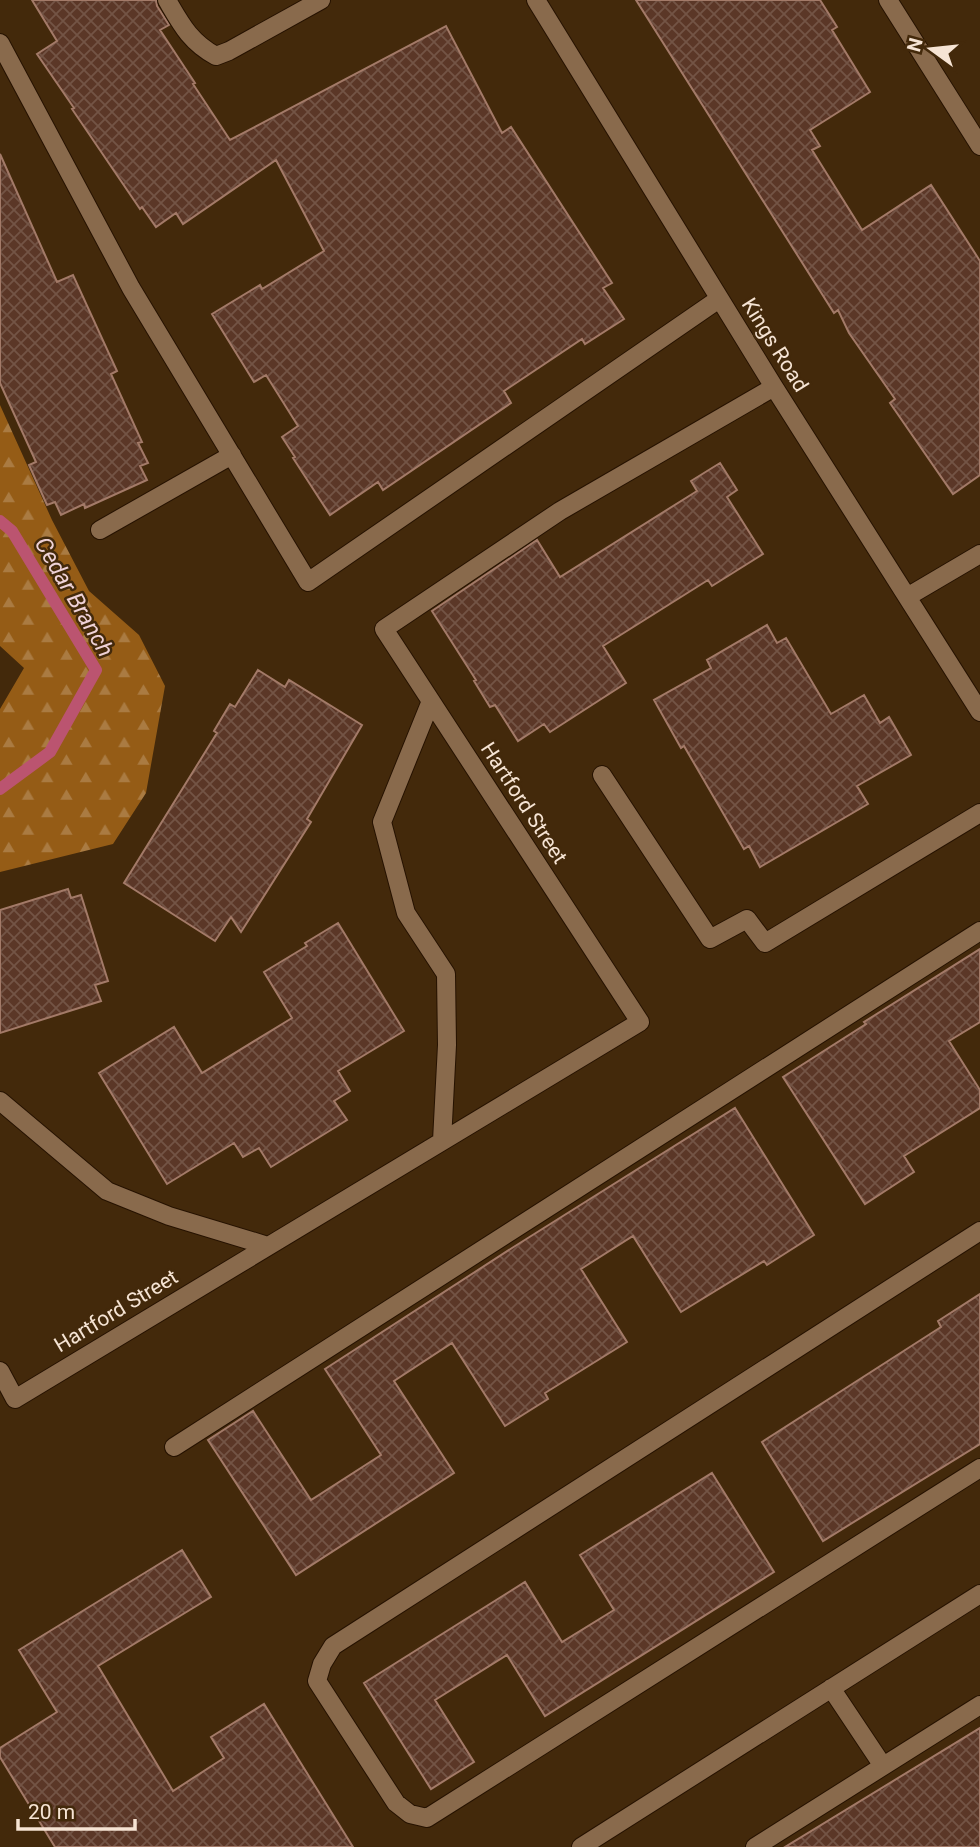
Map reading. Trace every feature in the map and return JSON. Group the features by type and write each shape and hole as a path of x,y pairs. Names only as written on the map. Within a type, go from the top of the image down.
{"street":[{"path":"167,0 186,33 216,56 321,0"},
{"name":"Kings Road","path":"536,0 719,299 980,712"},
{"path":"888,0 980,146"},
{"path":"0,43 131,288 308,582 719,299"},
{"name":"Hartford Street","path":"0,1371 15,1399 640,1022 384,629 560,511 774,387"},
{"path":"100,530 232,455"},
{"path":"907,597 980,554"},
{"path":"431,701 382,822 407,913 446,974 447,1045 442,1141"},
{"path":"602,775 710,939 747,919 765,943 980,813"},
{"path":"174,1447 980,931"},
{"path":"0,1101 107,1191 169,1216 268,1246"},
{"path":"980,1231 333,1646 322,1664 317,1681 396,1803 410,1814 427,1818 980,1468"},
{"path":"581,1847 980,1594"},
{"path":"831,1688 883,1766"},
{"path":"755,1847 980,1705"}],"green space":[{"path":"0,405 52,520 89,591 139,635 165,686 146,793 113,844 0,872 0,709 24,668 0,646"}],"building":[{"path":"32,0 156,0 169,25 160,30 230,140 446,26 502,133 511,127 612,283 603,288 624,319 585,344 582,339 504,391 511,403 383,490 378,482 330,515 282,437 298,426 266,375 254,382 212,314 260,285 262,289 324,251 276,160 183,224 176,213 156,227 142,207 140,209 37,54 57,41"},
{"path":"636,0 820,0 837,27 832,30 870,92 810,130 820,146 812,150 862,230 931,185 980,261 980,475 953,494 890,403 895,399 849,333 838,310 834,313"},
{"path":"0,154 57,282 73,275 117,371 111,374 142,442 138,443 148,463 140,466 147,480 85,508 84,504 61,515 55,502 47,505 29,465 36,462 0,383"},
{"path":"720,463 737,490 727,497 763,554 712,586 708,580 603,646 626,683 550,732 544,724 518,741 495,705 490,707 432,611 537,540 560,577 697,491 691,481"},
{"path":"767,625 777,643 786,638 831,714 864,695 880,723 889,717 911,755 857,786 868,804 760,867 749,846 744,849 654,700 711,668 707,660"},
{"path":"258,670 285,687 289,680 362,725 307,819 311,822 241,932 231,917 215,941 124,883 217,733 214,731 230,704 235,707"},
{"path":"68,889 71,898 81,895 108,981 95,985 101,1001 0,1033 0,910"},
{"path":"338,923 404,1031 338,1071 350,1091 334,1101 347,1120 271,1167 259,1148 243,1157 234,1143 167,1184 99,1073 174,1027 202,1073 292,1018 264,972"},
{"path":"980,949 980,1022 949,1041 980,1090 980,1108 904,1156 914,1172 865,1204 783,1077"},
{"path":"735,1108 814,1235 767,1265 764,1261 681,1312 633,1236 581,1269 627,1342 545,1393 548,1399 505,1426 452,1343 394,1381 454,1473 296,1575 208,1440 253,1411 311,1500 381,1455 325,1369"},
{"path":"980,1294 980,1444 823,1541 762,1442 941,1327 938,1321"},
{"path":"712,1473 774,1572 545,1716 507,1655 435,1700 474,1762 431,1789 364,1683 525,1582 562,1642 614,1610 580,1555"},
{"path":"182,1550 211,1597 98,1666 173,1791 224,1758 211,1737 264,1704 353,1847 55,1847 0,1757 0,1748 57,1712 19,1650"},
{"path":"980,1728 980,1847 785,1847"}],"waterway":[{"name":"Cedar Branch","path":"0,521 12,531 96,670 50,752 0,789"}]}
